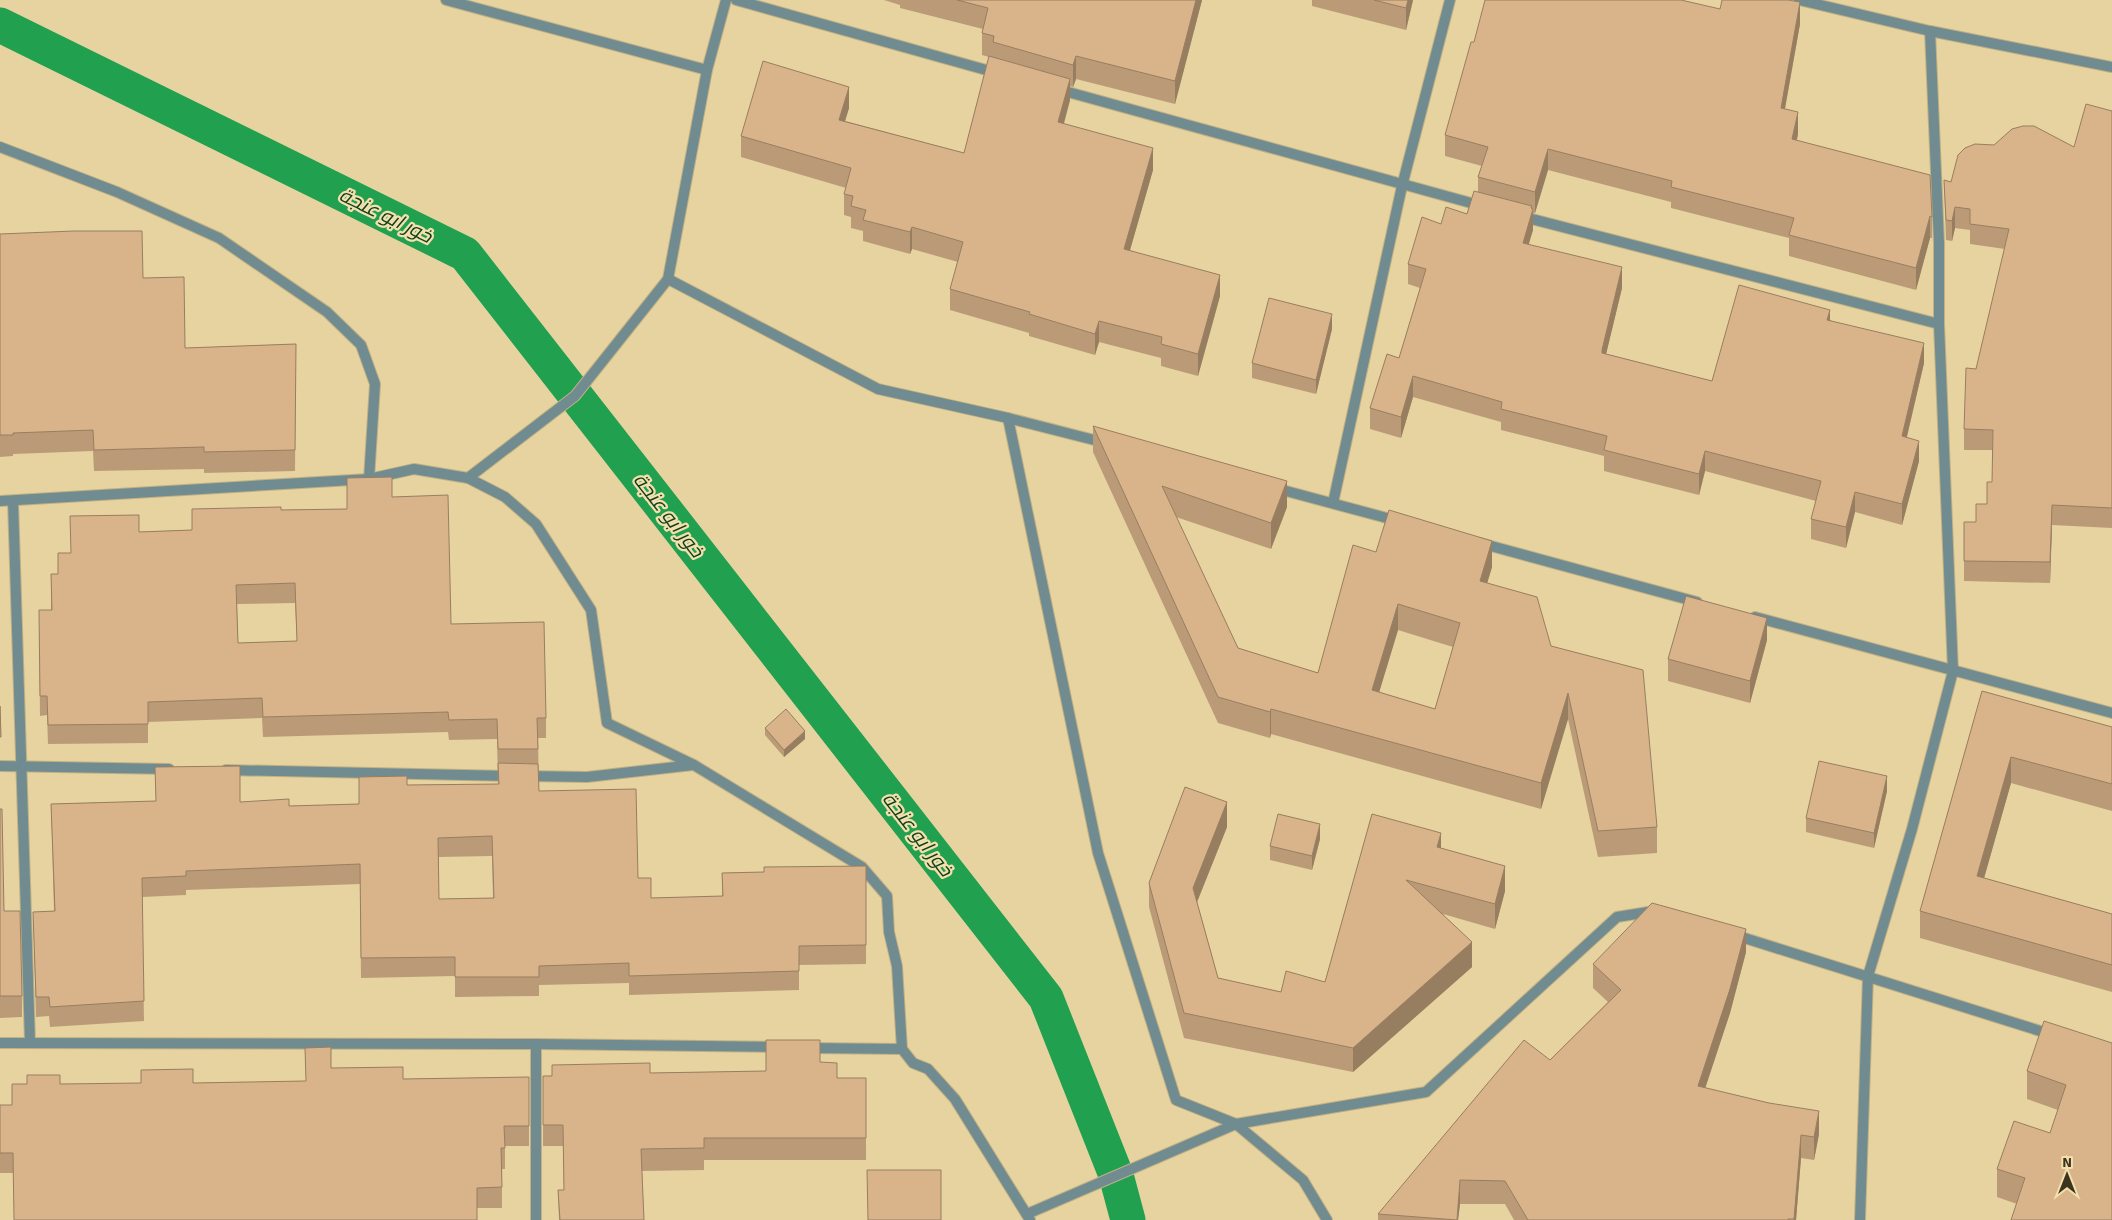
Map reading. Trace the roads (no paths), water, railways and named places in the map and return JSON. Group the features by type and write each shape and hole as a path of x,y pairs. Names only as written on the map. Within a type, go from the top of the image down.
{"street":[{"path":"446,0 707,70"},
{"path":"468,478 576,396 668,279 707,70 726,0"},
{"path":"736,0 1012,77"},
{"path":"1333,503 1402,186 1450,0"},
{"path":"1799,0 1930,31 2112,68"},
{"path":"1860,1220 1868,976 1912,829 1952,671 1938,324 1938,243 1930,31"},
{"path":"1050,88 1402,186 1488,208"},
{"path":"0,147 117,192 219,238 327,312 361,345 375,384 369,479"},
{"path":"1508,213 1938,324"},
{"path":"668,279 878,389 1008,418 1113,445"},
{"path":"1008,418 1098,853 1176,1100 1236,1124 1303,1180 1327,1220"},
{"path":"0,501 369,479 414,469 468,478 505,497 536,524 590,610 607,723 694,765 862,867 887,896 889,932 898,966 902,1049 913,1063 928,1069 955,1099 1029,1217 1236,1124 1426,1092 1617,917 1648,912 1664,915"},
{"path":"1266,485 1410,524"},
{"path":"13,501 30,1042"},
{"path":"1467,539 1705,604"},
{"path":"1743,614 2112,713"},
{"path":"210,770 587,777 694,765"},
{"path":"0,766 181,769"},
{"path":"1728,932 2065,1038"},
{"path":"0,1043 536,1044 902,1049"},
{"path":"536,1044 536,1220"}],"waterway":[{"name":"خور ابو عنجة","path":"0,25 465,254 1046,998 1116,1175 1128,1220"}]}
